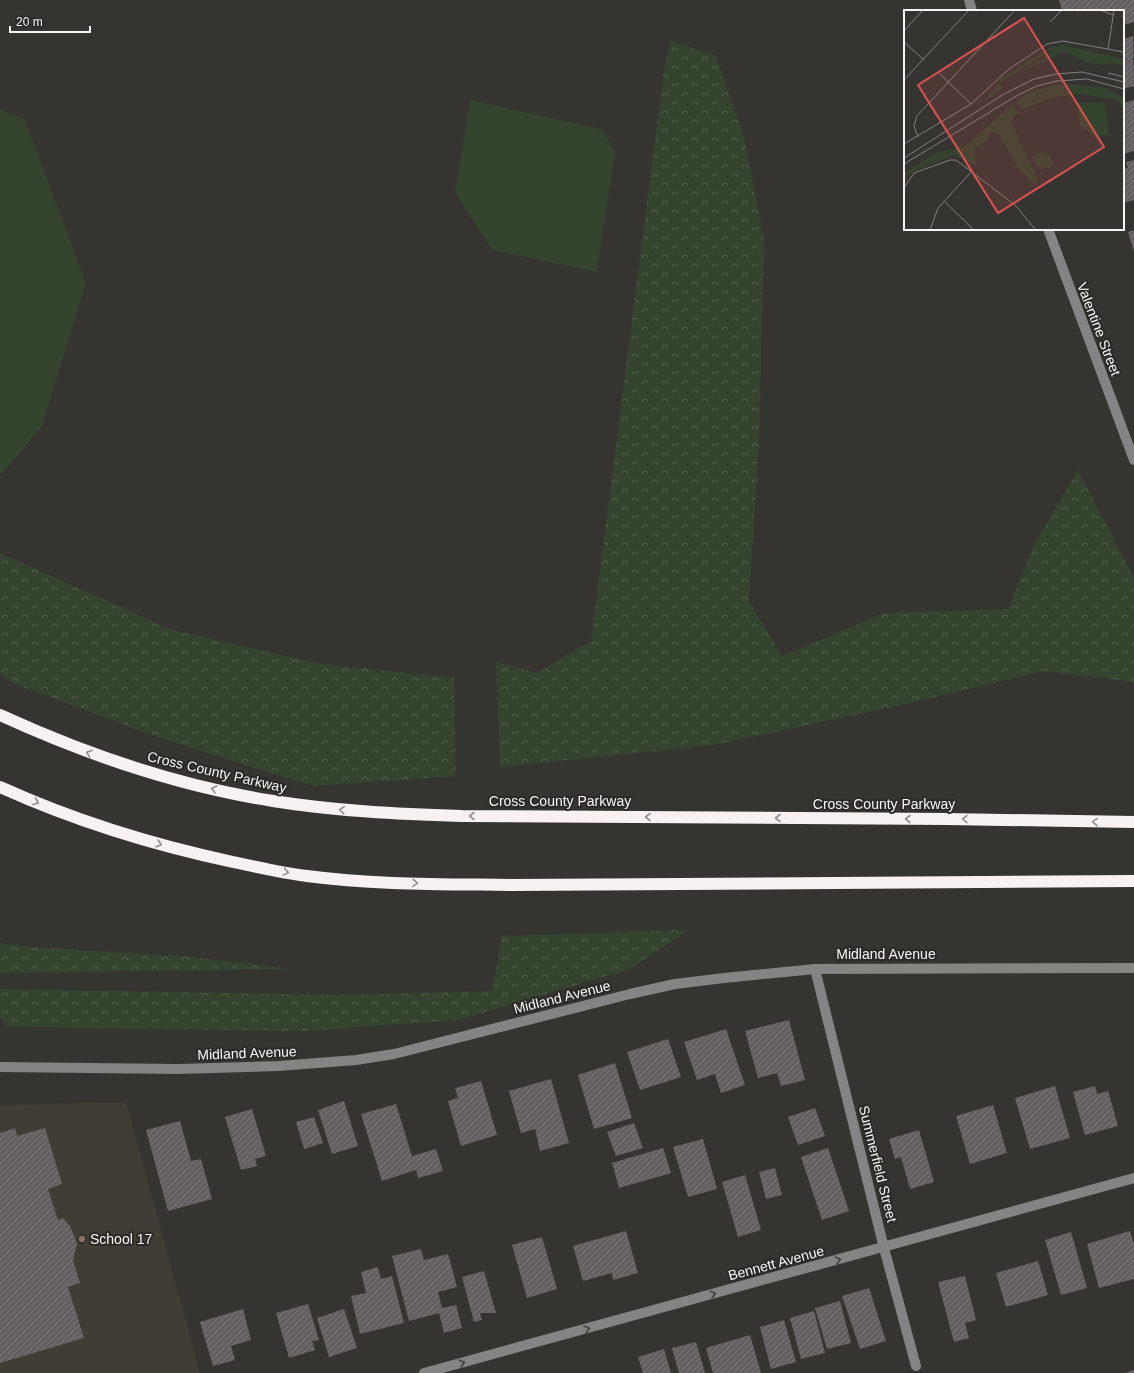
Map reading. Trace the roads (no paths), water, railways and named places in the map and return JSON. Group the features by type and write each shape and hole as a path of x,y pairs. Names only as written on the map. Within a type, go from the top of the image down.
{"highway":[{"name":"Cross County Parkway","path":"0,715 42,734 132,767 225,792 320,808 367,812 462,816 1134,822"},
{"path":"0,787 82,821 172,847 263,868 307,876 346,880 513,885 1134,880"},
{"path":"1102,881 1134,884"}],"street":[{"path":"969,0 972,10"},
{"name":"Valentine Street","path":"1048,230 1132,450 1134,460"},
{"name":"Midland Avenue","path":"0,1068 193,1069 279,1066 356,1060 408,1050 675,984 815,969 1134,968"},
{"name":"Summerfield Street","path":"815,969 884,1248 916,1366"},
{"name":"Bennett Avenue","path":"424,1373 884,1248 1134,1178"}],"place":[{"name":"School 17","path":"82,1239"}]}
